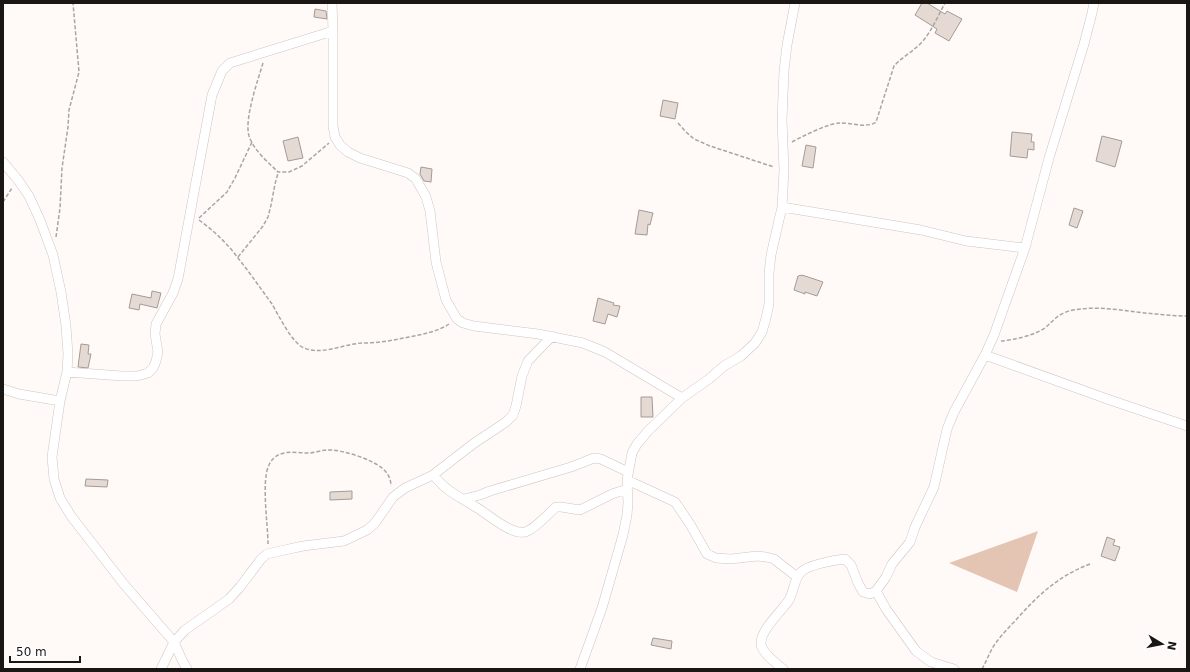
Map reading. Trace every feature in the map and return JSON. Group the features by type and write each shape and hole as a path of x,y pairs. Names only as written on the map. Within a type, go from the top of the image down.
{"street":[{"path":"332,3 333,126 335,137 340,145 348,152 360,158 408,173 416,179 426,197 430,211 436,262 446,300 456,319 474,326 552,336 583,343 605,352 682,398"},
{"path":"580,669 602,608 623,535 627,515 628,480 632,453 637,444 682,398 709,379 724,366 741,356 755,343 762,332 769,304 769,273 771,255 782,208 784,170 782,120 784,71 795,3"},
{"path":"783,669 774,662 763,649 761,643 762,636 777,613 788,600 801,571 808,567 834,560 845,559 851,565 858,584 863,592 870,594 876,591 886,577 892,564 910,542 915,527 934,487 947,429 954,412 985,355 1025,248 1048,158 1084,44 1094,3"},
{"path":"67,372 137,376 148,372 153,368 158,352 155,334 156,324 167,306 178,279 194,217 212,94 222,71 230,63 333,31"},
{"path":"3,162 29,196 53,255 62,292 68,354 67,372 60,401 52,457 54,479 60,498 71,516 123,583 174,642 187,669"},
{"path":"782,208 921,230 966,241 1025,248"},
{"path":"161,669 174,642 185,630 229,599 267,554 303,546 344,541 367,530 375,523 393,497 405,488 433,475 473,444 506,422 513,415 522,376 528,361 552,336"},
{"path":"985,355 1187,426"},
{"path":"3,389 19,394 60,401"},
{"path":"464,499 571,467 594,458 601,459 628,480 675,502 690,524 707,554 716,558 731,559 757,556 774,559 797,577"},
{"path":"433,475 446,488 497,522 518,532 525,532 532,529 556,507 561,506 580,510 612,494 628,480"},
{"path":"876,591 886,609 916,652 931,662 954,669"}],"path":[{"path":"56,240 69,110 79,72 73,3"},
{"path":"783,147 802,137 840,122 870,124 876,122 894,66 900,59 922,42 932,28 945,3"},
{"path":"266,51 251,108 248,126 249,136 262,156 278,172 289,172 302,166 335,137"},
{"path":"678,123 694,139 710,146 784,170"},
{"path":"252,142 227,192 194,217 213,230 225,241 273,306 295,341 304,348 324,350 356,343 390,341 444,328 456,319"},
{"path":"238,257 263,226 268,217 272,205 274,184 278,172"},
{"path":"3,202 18,180"},
{"path":"991,341 1011,341 1038,332 1061,314 1074,310 1102,309 1187,316"},
{"path":"267,554 265,479 268,465 274,456 286,452 311,453 327,450 346,452 370,461 382,468 390,478 393,497"},
{"path":"982,669 993,647 1029,605 1066,574 1090,564"}],"shaded area":[{"path":"1038,531 1017,592 949,563"}],"building":[{"path":"922,3 927,3 945,14 947,11 962,19 949,41 935,33 937,29 915,15"},
{"path":"315,9 326,11 327,19 314,17"},
{"path":"663,100 678,103 675,119 660,116"},
{"path":"1012,132 1032,134 1031,142 1034,142 1034,150 1028,149 1027,158 1010,156"},
{"path":"1102,136 1122,141 1115,167 1096,161"},
{"path":"298,137 303,158 288,161 283,141"},
{"path":"806,145 816,147 813,168 802,166"},
{"path":"421,167 432,169 431,182 424,181 420,174"},
{"path":"1074,208 1083,211 1077,228 1069,225"},
{"path":"639,210 653,213 650,225 648,224 647,235 635,234"},
{"path":"800,275 823,282 817,296 794,290 798,276"},
{"path":"152,291 161,293 157,308 140,304 139,310 129,308 132,294 151,298"},
{"path":"598,298 614,303 613,305 620,306 617,317 608,314 605,324 593,321"},
{"path":"81,344 89,345 88,354 91,354 88,368 78,367"},
{"path":"641,397 652,397 653,417 641,417"},
{"path":"86,479 108,480 107,487 85,486"},
{"path":"352,491 352,499 330,500 330,492"},
{"path":"1107,537 1115,540 1113,545 1120,547 1115,561 1101,556"},
{"path":"653,638 672,641 671,649 651,645"}]}
